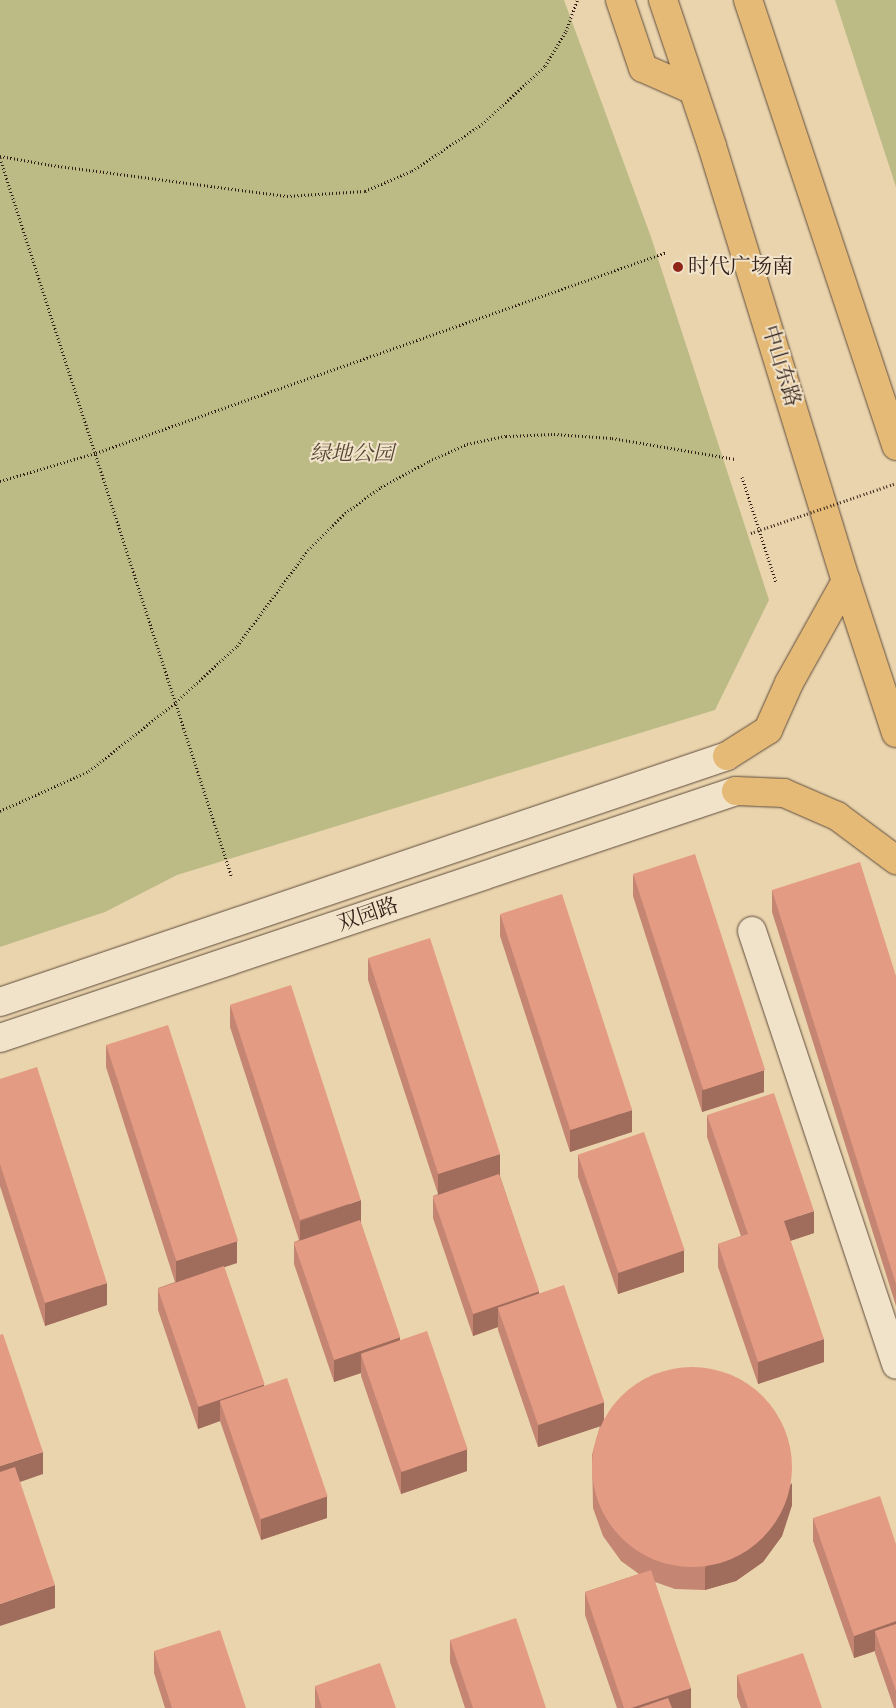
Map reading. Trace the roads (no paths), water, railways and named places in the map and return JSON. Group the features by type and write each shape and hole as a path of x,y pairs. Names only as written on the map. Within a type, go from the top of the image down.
{"main road":[{"path":"620,0 643,68 693,90"},
{"name":"中山东路","path":"663,0 776,350 846,581 896,734"},
{"path":"748,0 896,446"},
{"name":"双园路","path":"0,1002 727,756 768,730 789,683 846,581"},
{"name":"双园路","path":"0,1038 736,791 784,793 837,816 896,860"},
{"path":"752,931 896,1365"}],"place":[{"name":"时代广场南","path":"678,267"}],"park label":[{"name":"绿地公园","path":"352,454"}]}
